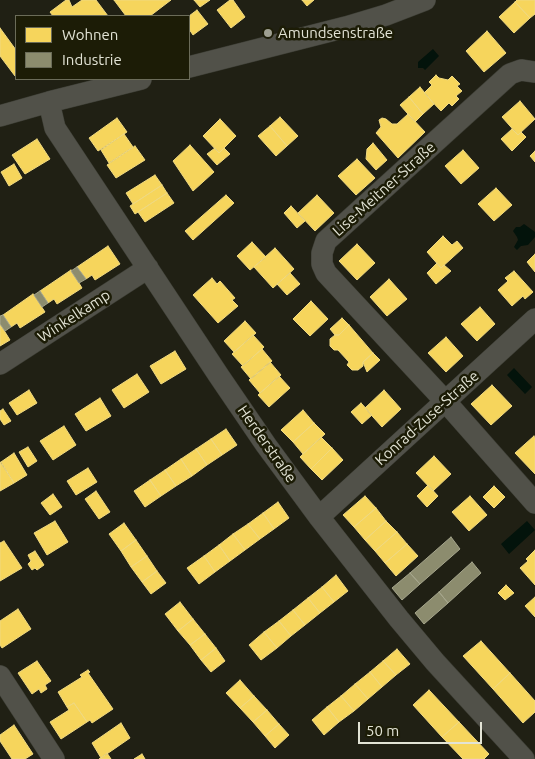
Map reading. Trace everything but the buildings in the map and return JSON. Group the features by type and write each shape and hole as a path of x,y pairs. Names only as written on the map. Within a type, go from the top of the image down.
{"street":[{"path":"190,66 346,27 386,15 424,0"},
{"name":"Lise-Meitner-Straße","path":"535,72 521,70 510,74 326,241 322,254 322,264 326,273 445,401 535,503"},
{"path":"0,116 137,80"},
{"name":"Herderstraße","path":"49,102 55,128 266,445 319,517 435,662 524,759"},
{"name":"Winkelkamp","path":"0,364 148,268"},
{"name":"Konrad-Zuse-Straße","path":"319,517 535,319"},
{"path":"0,676 54,759"}],"shaded area":[{"path":"433,49 439,56 425,70 418,68 418,62"},
{"path":"524,224 535,232 535,237 528,245 521,246 517,250 514,247 518,240 513,231 516,227"},
{"path":"514,368 532,387 525,394 507,375"},
{"path":"527,521 535,530 509,554 501,544"}],"place":[{"name":"Amundsenstraße","path":"268,33"}]}
